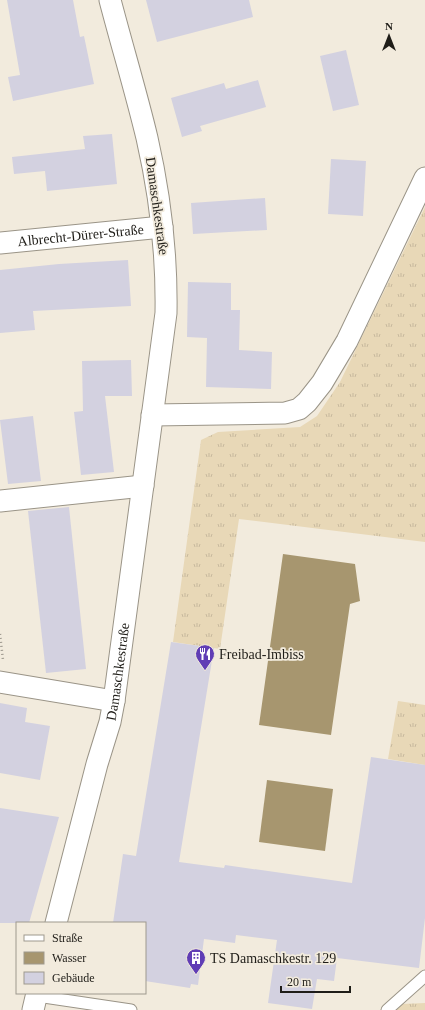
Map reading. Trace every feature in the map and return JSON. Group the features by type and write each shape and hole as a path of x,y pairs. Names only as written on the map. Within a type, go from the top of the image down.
{"street":[{"name":"Damaschkestraße","path":"56,922 97,764 110,722 114,701 166,313 167,283 162,227 147,139 110,0"},
{"path":"152,415 285,413 299,409 307,402 322,383 347,341 425,178"},
{"name":"Albrecht-Dürer-Straße","path":"0,243 162,227"},
{"path":"0,501 143,486"},
{"path":"0,682 114,701"}],"lane":[{"path":"387,1010 425,976"},
{"path":"36,1000 131,1010"}],"green space":[{"path":"425,207 425,542 239,519 220,649 173,642 201,440 218,432 300,427 317,416 340,382"},
{"path":"398,701 425,705 425,765 388,759"},
{"path":"425,1003 425,1010 395,1010 401,1004"}],"water":[{"path":"283,554 355,564 360,601 350,604 331,735 259,725"},
{"path":"267,780 333,789 325,851 259,842"}],"building":[{"path":"7,0 73,0 80,37 84,36 94,84 13,101 8,77 20,75"},
{"path":"146,0 249,0 253,17 157,42"},
{"path":"346,50 359,105 333,111 320,56"},
{"path":"258,80 266,107 200,126 202,131 182,137 171,98 224,83 226,89"},
{"path":"112,134 117,184 47,191 45,171 14,174 12,157 85,149 83,136"},
{"path":"331,159 366,161 363,216 328,214"},
{"path":"265,198 267,230 193,234 191,203"},
{"path":"128,260 131,306 33,311 35,330 0,333 0,270 59,264"},
{"path":"188,282 231,283 231,310 240,310 239,350 272,352 271,389 206,387 207,338 187,337"},
{"path":"131,360 132,396 105,396 114,472 81,475 74,412 83,411 82,361"},
{"path":"33,416 41,481 8,484 0,420"},
{"path":"69,507 86,669 46,673 28,511"},
{"path":"171,642 214,648 179,862 224,868 225,865 352,883 371,757 425,765 425,918 419,968 337,958 334,981 317,979 312,1009 268,1003 277,940 236,935 235,943 204,939 198,985 191,984 190,988 146,981 146,922 113,922 123,854 136,856"},
{"path":"0,703 27,708 25,722 50,726 40,780 0,773"},
{"path":"0,808 59,817 29,922 0,923"}],"place":[{"name":"Freibad-Imbiss","path":"205,671"},
{"name":"TS Damaschkestr. 129","path":"196,975"}]}
